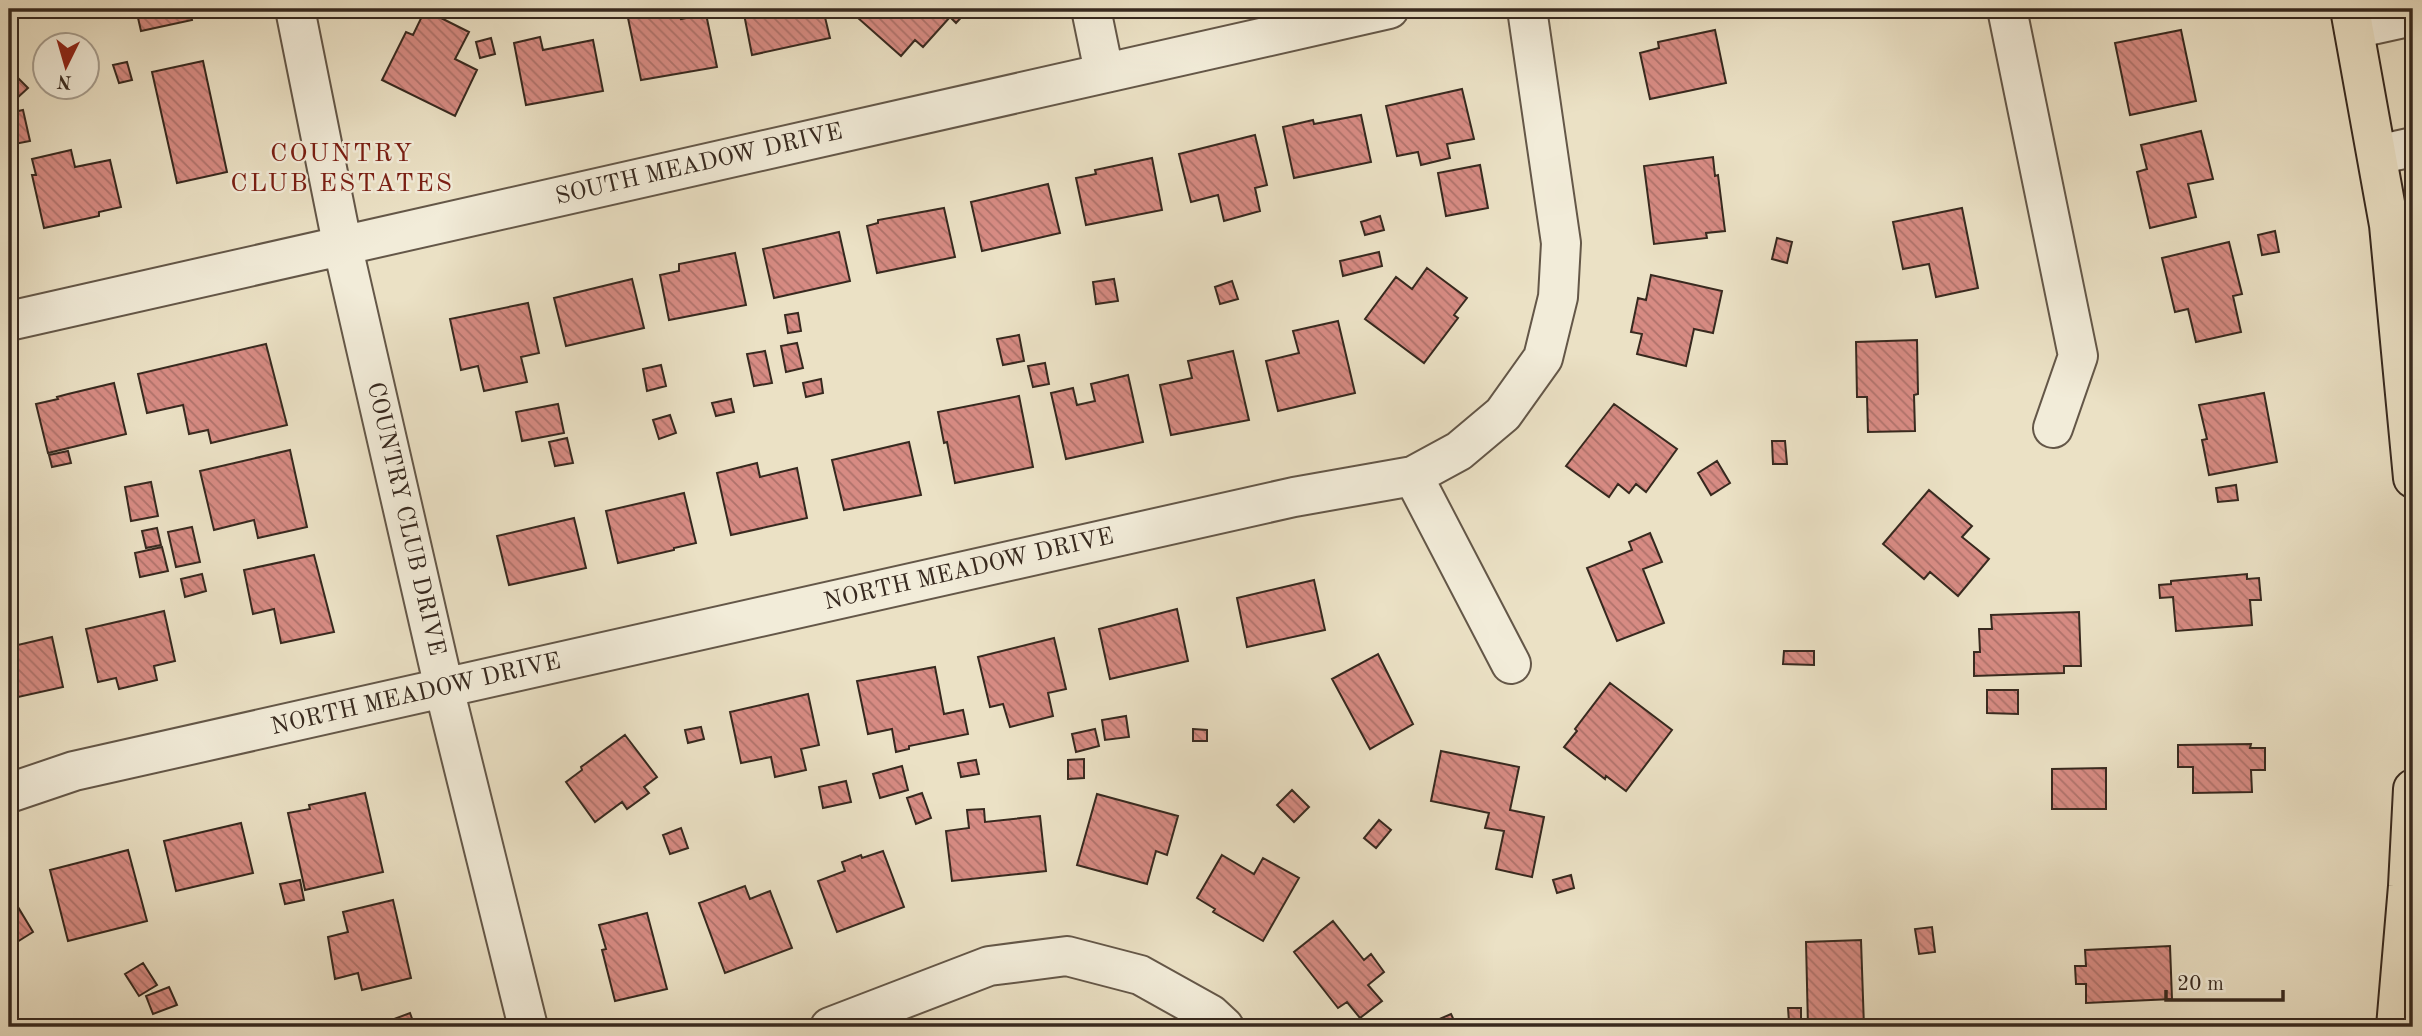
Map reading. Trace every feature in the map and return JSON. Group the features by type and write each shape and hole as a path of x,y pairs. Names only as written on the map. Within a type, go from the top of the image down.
{"main road":[{"path":"2352,19 2389,225 2407,346 2413,478"},
{"path":"2396,1027 2410,915 2413,791"}],"street":[{"name":"COUNTRY CLUB DRIVE","path":"295,9 343,247 444,688 528,1027"},
{"path":"1091,9 1104,72"},
{"name":"SOUTH MEADOW DRIVE","path":"9,321 1389,9"},
{"name":"NORTH MEADOW DRIVE","path":"9,793 74,771 1294,497 1413,477 1459,451 1503,414 1543,358 1558,297 1561,243 1527,9"},
{"path":"2007,9 2078,356 2053,428"},
{"path":"2352,19 2413,16"},
{"path":"2377,155 2413,147"},
{"path":"1413,477 1511,664"},
{"path":"830,1027 989,967 1067,956 1140,975 1210,1014 1224,1027"}],"building":[{"path":"136,9 190,9 192,20 141,31"},
{"path":"679,9 681,19 706,14 717,67 641,80 628,18"},
{"path":"743,9 823,9 830,38 752,55"},
{"path":"867,9 969,9 956,23 950,17 923,47 915,40 901,56 858,18"},
{"path":"425,10 469,32 455,59 477,70 455,116 382,80 406,32 413,35"},
{"path":"1715,30 1726,83 1650,99 1640,53 1659,48 1658,42"},
{"path":"2181,30 2196,101 2130,115 2115,43"},
{"path":"540,37 543,50 593,40 603,91 526,105 514,43"},
{"path":"491,38 495,54 480,58 476,42"},
{"path":"203,61 227,172 177,183 152,72"},
{"path":"127,62 132,80 119,83 113,65"},
{"path":"12,72 28,88 16,99 9,91 9,75"},
{"path":"1462,89 1474,139 1447,144 1450,158 1421,165 1418,152 1397,156 1386,106"},
{"path":"23,110 30,141 9,145 9,113"},
{"path":"1361,115 1371,162 1294,178 1283,127 1313,120 1314,124"},
{"path":"2201,131 2213,179 2188,184 2196,217 2150,228 2137,172 2147,169 2141,145"},
{"path":"1255,135 1267,185 1255,188 1260,211 1224,221 1218,195 1191,202 1179,154"},
{"path":"71,150 75,167 110,160 121,207 99,212 99,216 44,228 32,175 36,175 32,159"},
{"path":"1713,157 1725,231 1706,233 1707,238 1654,244 1644,166"},
{"path":"1152,158 1162,210 1086,225 1076,178 1096,174 1095,170"},
{"path":"1480,165 1488,208 1446,216 1438,173"},
{"path":"1048,184 1060,233 982,251 971,202"},
{"path":"944,208 955,257 877,273 867,226 878,223 878,220"},
{"path":"1962,208 1978,288 1936,297 1929,264 1903,269 1893,222"},
{"path":"1380,216 1384,230 1365,235 1361,222"},
{"path":"2275,231 2279,252 2262,255 2258,235"},
{"path":"839,232 850,281 774,298 763,249"},
{"path":"1777,238 1792,242 1787,263 1772,259"},
{"path":"2229,242 2242,294 2233,296 2241,332 2196,342 2188,309 2175,312 2162,258"},
{"path":"1379,252 1382,266 1343,276 1340,261"},
{"path":"735,253 746,305 669,320 660,275 679,271 679,264"},
{"path":"1427,268 1467,298 1454,315 1458,318 1424,363 1365,319 1396,277 1412,289"},
{"path":"1651,275 1722,291 1713,333 1694,329 1686,366 1637,354 1642,334 1631,332 1638,298 1646,300"},
{"path":"632,279 644,328 566,346 554,298"},
{"path":"1114,279 1118,301 1096,304 1093,282"},
{"path":"1232,281 1238,299 1220,304 1215,287"},
{"path":"528,303 539,353 521,357 527,382 484,391 478,366 461,370 450,319"},
{"path":"798,313 801,331 788,333 785,315"},
{"path":"1338,321 1355,393 1278,411 1266,361 1299,353 1293,331"},
{"path":"1019,335 1024,361 1003,365 997,339"},
{"path":"1917,340 1918,394 1914,395 1915,431 1868,432 1867,397 1857,397 1856,342"},
{"path":"797,343 803,368 786,372 781,346"},
{"path":"266,344 287,425 211,443 208,430 189,434 183,405 147,413 138,374"},
{"path":"765,351 772,383 754,386 747,354"},
{"path":"1233,351 1249,420 1171,435 1160,385 1192,378 1188,361"},
{"path":"1045,363 1049,384 1033,387 1028,366"},
{"path":"661,365 666,386 647,391 643,369"},
{"path":"1128,375 1143,442 1066,459 1051,393 1073,388 1077,405 1095,401 1091,384"},
{"path":"821,379 823,393 806,397 803,383"},
{"path":"114,383 126,434 48,453 36,404"},
{"path":"2264,393 2277,462 2209,475 2202,440 2207,439 2199,405"},
{"path":"1019,396 1033,467 955,483 938,412"},
{"path":"731,399 734,412 716,416 712,403"},
{"path":"558,404 564,433 522,441 516,412"},
{"path":"1614,404 1677,449 1646,492 1636,484 1629,493 1618,484 1609,497 1566,466"},
{"path":"670,415 676,433 659,439 653,420"},
{"path":"567,438 573,463 555,466 549,442"},
{"path":"1772,441 1785,441 1787,464 1773,464"},
{"path":"909,442 921,495 844,510 832,460"},
{"path":"290,450 307,527 258,538 254,520 214,530 200,471"},
{"path":"68,451 71,463 52,467 49,455"},
{"path":"1717,461 1730,483 1711,495 1698,473"},
{"path":"757,463 760,477 797,468 807,518 731,535 717,473"},
{"path":"151,482 158,516 131,521 125,487"},
{"path":"2236,485 2238,500 2218,502 2216,488"},
{"path":"1929,490 1972,526 1962,537 1989,559 1958,596 1930,572 1924,579 1883,544"},
{"path":"684,493 696,543 618,563 606,511"},
{"path":"574,518 586,568 509,585 497,536"},
{"path":"192,527 200,562 176,567 168,532"},
{"path":"157,528 161,545 146,548 142,531"},
{"path":"1650,533 1662,562 1643,569 1664,623 1617,641 1587,568 1632,550 1629,542"},
{"path":"162,547 168,571 140,577 135,553"},
{"path":"314,555 334,632 281,643 274,609 253,614 244,570"},
{"path":"202,574 206,591 185,597 181,579"},
{"path":"2247,574 2247,579 2259,578 2261,600 2250,600 2252,625 2176,631 2173,597 2160,598 2159,585 2171,584 2171,581"},
{"path":"1314,580 1325,630 1247,647 1237,598"},
{"path":"1177,609 1188,661 1110,679 1099,629"},
{"path":"164,611 175,661 154,666 157,680 119,689 116,678 98,682 86,629"},
{"path":"2079,612 2081,666 2064,666 2064,673 1974,676 1974,652 1980,652 1979,629 1992,629 1991,615"},
{"path":"52,637 63,687 9,699 9,647"},
{"path":"1054,638 1066,689 1048,693 1053,716 1010,727 1003,704 990,707 978,657"},
{"path":"1784,651 1814,651 1814,665 1783,664"},
{"path":"1378,654 1413,724 1370,749 1332,679"},
{"path":"935,667 944,714 963,710 968,734 909,746 909,749 896,752 892,729 868,734 857,681"},
{"path":"1610,683 1672,730 1626,791 1606,776 1605,779 1564,747"},
{"path":"1987,690 2018,690 2018,714 1987,713"},
{"path":"808,694 819,745 801,749 806,770 775,777 771,757 741,763 730,712"},
{"path":"1126,716 1129,737 1105,740 1102,720"},
{"path":"701,727 704,739 688,743 685,730"},
{"path":"1095,729 1099,746 1076,752 1072,734"},
{"path":"1193,729 1207,730 1207,741 1193,741"},
{"path":"625,735 657,777 644,787 649,793 627,809 622,802 595,822 566,782 582,770 581,767"},
{"path":"2251,744 2250,748 2265,748 2265,770 2251,770 2252,792 2193,793 2193,767 2178,767 2178,745"},
{"path":"1441,751 1519,767 1510,810 1544,817 1532,877 1496,869 1504,831 1485,828 1489,813 1431,801"},
{"path":"1084,759 1084,778 1068,779 1068,760"},
{"path":"976,760 979,774 961,777 958,763"},
{"path":"902,766 908,790 880,798 873,774"},
{"path":"2106,768 2106,809 2052,809 2052,769"},
{"path":"846,781 851,802 823,808 819,787"},
{"path":"1292,790 1309,807 1294,822 1277,805"},
{"path":"365,793 383,872 305,890 288,813 310,809 309,805"},
{"path":"922,793 931,818 916,824 907,798"},
{"path":"1097,794 1178,816 1167,855 1156,851 1147,884 1077,865"},
{"path":"984,809 985,822 1040,816 1046,871 952,881 946,831 969,828 967,810"},
{"path":"1379,820 1391,830 1376,848 1364,838"},
{"path":"241,823 253,873 176,891 164,841"},
{"path":"681,828 688,848 670,854 663,835"},
{"path":"128,850 147,921 68,941 50,870"},
{"path":"883,851 904,907 837,932 818,881 845,871 842,862"},
{"path":"1222,855 1254,874 1263,858 1299,878 1263,941 1213,912 1215,909 1197,898"},
{"path":"1571,875 1574,888 1557,893 1553,880"},
{"path":"300,880 304,900 285,904 280,884"},
{"path":"745,886 750,899 770,891 792,948 725,973 699,903"},
{"path":"9,892 33,932 9,947"},
{"path":"393,900 411,978 362,990 358,973 335,979 328,937 348,932 343,912"},
{"path":"647,913 667,989 615,1001 602,950 606,949 599,925"},
{"path":"1333,921 1364,960 1371,954 1384,972 1368,985 1382,1001 1360,1018 1347,1002 1338,1008 1294,952"},
{"path":"1932,927 1935,952 1919,954 1915,929"},
{"path":"1861,940 1864,1027 1808,1027 1806,942"},
{"path":"2170,946 2172,999 2086,1003 2086,984 2076,984 2075,966 2086,966 2085,950"},
{"path":"143,963 157,985 139,996 125,974"},
{"path":"169,987 177,1005 153,1014 146,996"},
{"path":"1788,1008 1801,1008 1801,1023 1789,1022"},
{"path":"410,1013 415,1027 373,1027"},
{"path":"1451,1014 1457,1027 1421,1027"},
{"path":"1684,1020 1721,1021 1721,1027 1684,1027"}],"district":[{"name":"COUNTRY CLUB ESTATES","path":"342,169"}]}
